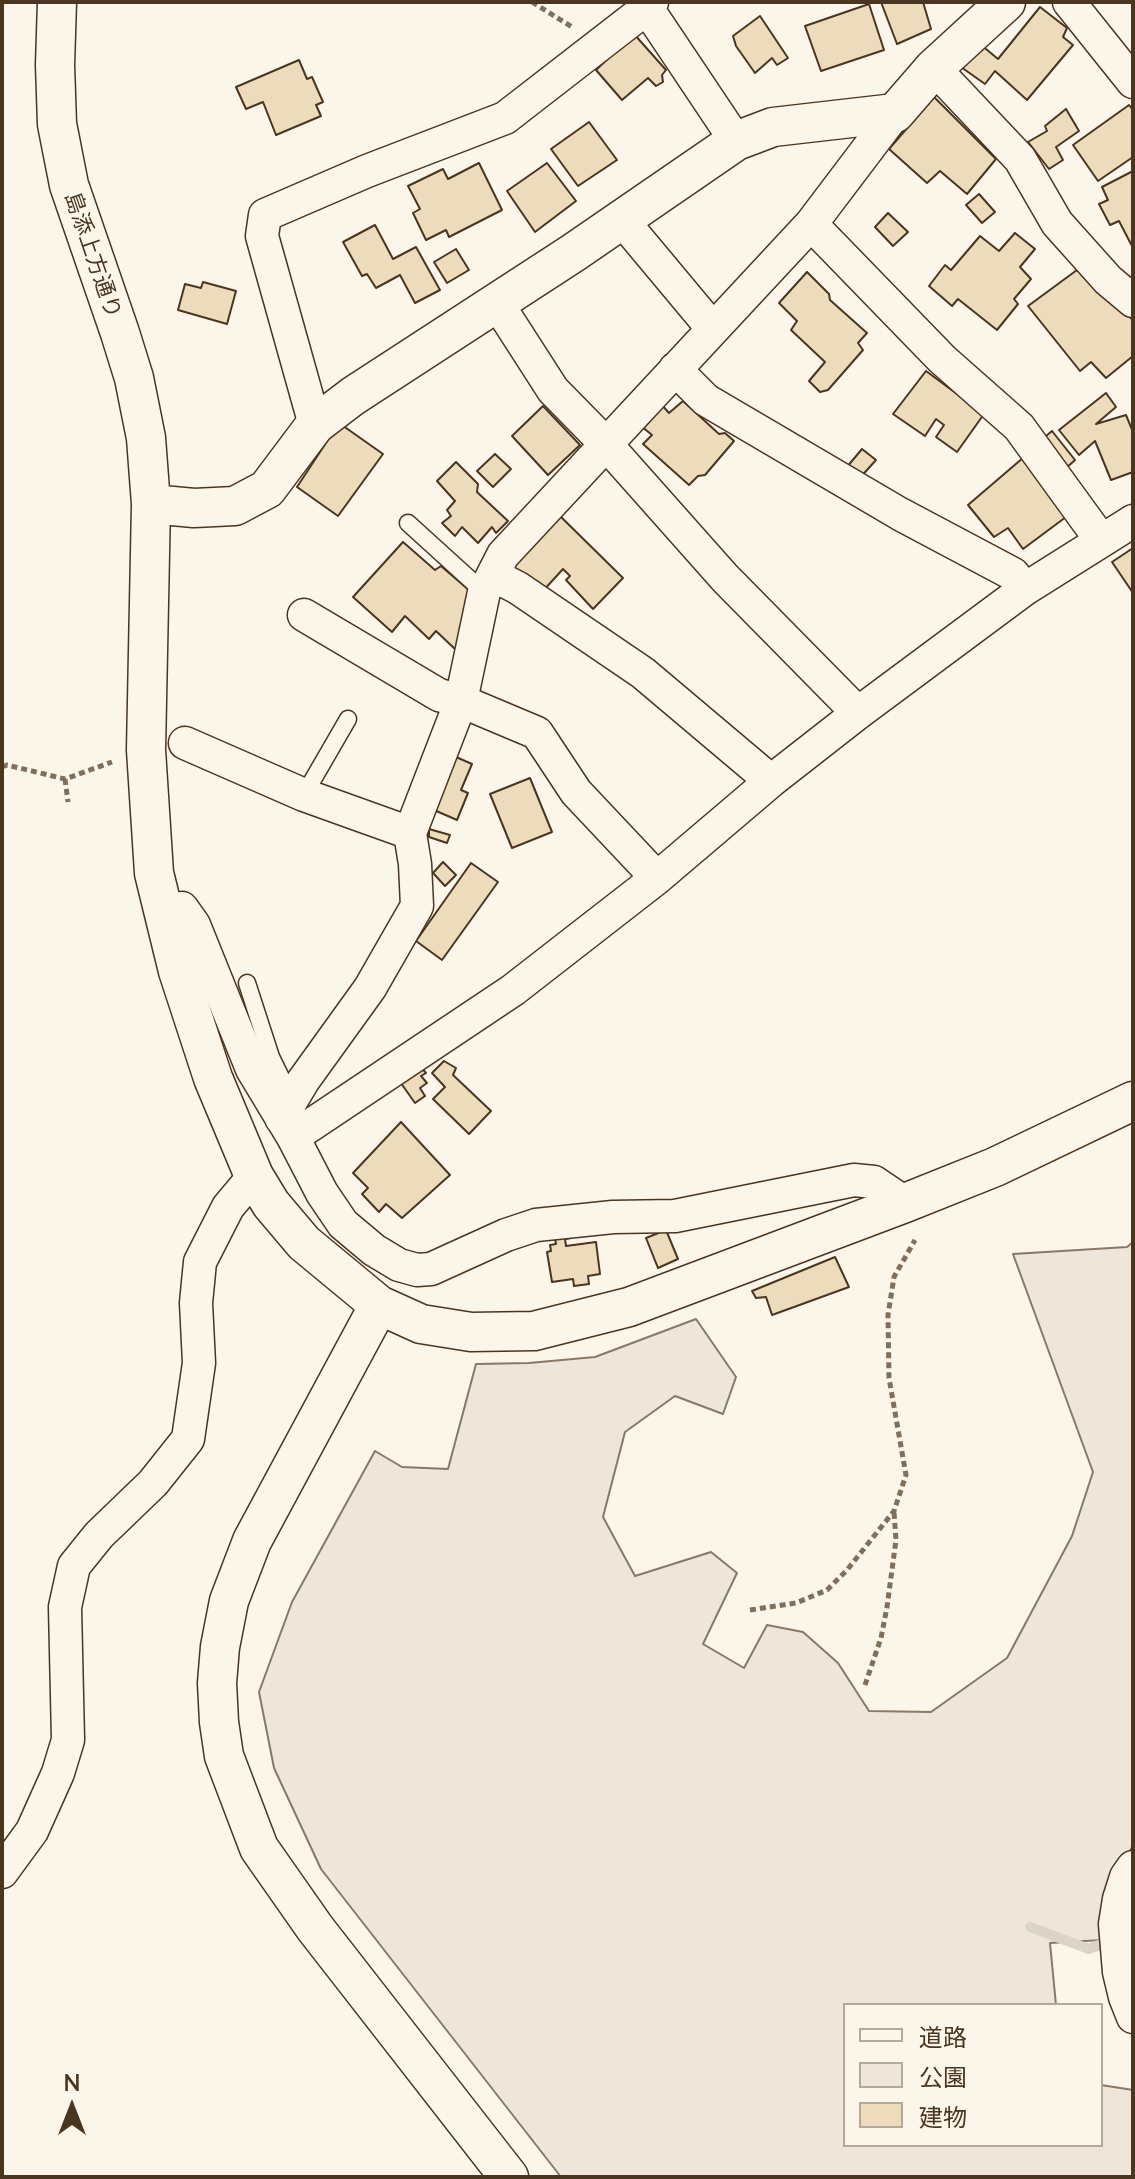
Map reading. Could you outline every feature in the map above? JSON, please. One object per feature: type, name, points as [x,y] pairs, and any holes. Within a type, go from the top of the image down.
[{"type":"street","name":"島添上方通り","points":[[57,2],[57,124],[69,185],[134,378],[146,438],[151,504],[146,750],[154,873],[178,971],[213,1078],[254,1176],[271,1204],[304,1243],[379,1305],[421,1324],[471,1332],[534,1331],[629,1307],[910,1201],[995,1167],[1133,1101]]},
{"type":"street","points":[[1069,2],[1133,82]]},
{"type":"street","points":[[315,425],[262,236],[265,215],[329,186],[505,118],[649,5],[736,141]]},
{"type":"street","points":[[288,1119],[417,906],[410,833],[461,701],[488,584],[503,555],[811,224],[895,113],[996,5]]},
{"type":"street","points":[[934,68],[1020,159],[1057,223],[1108,280],[1133,301]]},
{"type":"street","points":[[151,504],[194,508],[235,506],[267,489],[315,425],[353,396],[622,220],[736,141],[773,127],[895,113]]},
{"type":"street","points":[[622,220],[713,329]]},
{"type":"street","points":[[811,224],[942,359],[1019,427],[1101,540]]},
{"type":"street","points":[[497,303],[553,390],[606,444],[725,578],[858,713]]},
{"type":"street","points":[[675,369],[706,400],[900,514],[1013,574],[1025,589]]},
{"type":"street","points":[[288,1119],[513,990],[657,878],[771,781],[858,713],[1025,589],[1133,521]]},
{"type":"street","points":[[488,584],[518,588],[643,673],[771,781]]},
{"type":"street","points":[[304,615],[439,695],[537,733],[576,792],[657,878]]},
{"type":"street","points":[[185,743],[304,795],[410,833]]},
{"type":"street","points":[[163,912],[182,908],[194,925],[252,1069],[288,1119],[322,1193],[343,1224],[374,1250],[399,1265],[417,1270],[431,1269],[536,1225],[613,1217],[675,1216],[854,1180],[874,1182],[910,1201]]},
{"type":"street","points":[[2,1872],[32,1831],[58,1773],[68,1740],[65,1607],[74,1566],[99,1535],[153,1483],[188,1439],[199,1363],[196,1303],[200,1262],[228,1207],[254,1176]]},
{"type":"street","points":[[379,1305],[252,1541],[229,1601],[217,1683],[224,1756],[259,1848],[315,1928],[509,2177]]},
{"type":"street","points":[[1133,1867],[1126,1877],[1119,1899],[1115,1924],[1119,1972],[1133,2017]]},
{"type":"lane","points":[[408,523],[488,584]]},
{"type":"lane","points":[[304,795],[348,719]]},
{"type":"lane","points":[[247,983],[288,1119]]},
{"type":"path","points":[[532,2],[600,44]]},
{"type":"path","points":[[2,767],[7,765],[65,779],[146,750]]},
{"type":"path","points":[[65,779],[68,802]]},
{"type":"path","points":[[750,1610],[796,1603],[827,1590],[894,1511],[906,1475],[889,1378],[888,1315],[894,1277],[912,1243],[928,1223],[910,1201]]},
{"type":"path","points":[[865,1685],[881,1638],[887,1607],[896,1540],[894,1511]]},
{"type":"green space","points":[[1133,1242],[1133,1845],[1110,1891],[1103,1940],[1050,1943],[1056,2003],[843,2003],[843,2147],[1103,2147],[1103,2085],[1133,2090],[1133,2177],[561,2177],[321,1869],[274,1768],[259,1692],[292,1602],[375,1451],[402,1467],[448,1469],[476,1364],[595,1357],[696,1319],[736,1377],[723,1414],[675,1396],[625,1432],[603,1517],[635,1576],[711,1552],[737,1573],[703,1644],[744,1668],[767,1625],[803,1632],[838,1663],[869,1711],[931,1712],[1007,1658],[1072,1536],[1093,1472],[1013,1254],[1127,1247]]},
{"type":"building","points":[[881,2],[923,2],[931,29],[897,44]]},
{"type":"building","points":[[869,4],[884,50],[821,71],[805,26]]},
{"type":"building","points":[[1040,7],[1067,28],[1063,37],[1073,45],[1027,100],[995,71],[985,84],[961,67],[980,44],[998,59]]},
{"type":"building","points":[[760,16],[788,58],[777,65],[772,58],[755,73],[736,46],[733,36]]},
{"type":"building","points":[[634,34],[666,70],[662,75],[663,82],[656,86],[648,78],[622,100],[596,70]]},
{"type":"building","points":[[299,60],[307,79],[312,77],[323,102],[316,105],[321,116],[276,135],[263,102],[246,109],[236,87]]},
{"type":"building","points":[[934,97],[996,159],[967,194],[940,171],[927,183],[889,149]]},
{"type":"building","points":[[1129,105],[1133,110],[1133,157],[1098,181],[1073,145]]},
{"type":"building","points":[[1066,109],[1079,131],[1056,147],[1063,160],[1049,169],[1028,142],[1047,131],[1045,126]]},
{"type":"building","points":[[589,122],[617,160],[578,186],[551,149]]},
{"type":"building","points":[[479,163],[502,210],[449,237],[446,230],[426,240],[413,213],[420,209],[408,186],[443,169],[448,179]]},
{"type":"building","points":[[547,163],[576,201],[535,232],[507,191]]},
{"type":"building","points":[[1133,171],[1133,248],[1119,221],[1110,225],[1099,204],[1108,200],[1102,187]]},
{"type":"building","points":[[979,194],[995,212],[982,223],[966,205]]},
{"type":"building","points":[[888,213],[908,232],[893,246],[875,227]]},
{"type":"building","points":[[375,225],[393,259],[416,247],[440,290],[415,303],[400,275],[376,288],[367,274],[362,276],[343,242]]},
{"type":"building","points":[[1015,233],[1035,249],[1020,267],[1031,279],[1014,299],[1018,304],[997,330],[958,299],[952,306],[929,286],[945,265],[951,270],[980,236],[999,251]]},
{"type":"building","points":[[456,249],[469,270],[447,283],[434,262]]},
{"type":"building","points":[[1077,270],[1133,320],[1133,356],[1106,378],[1091,362],[1080,371],[1028,306]]},
{"type":"building","points":[[807,272],[829,294],[830,300],[867,333],[858,343],[863,350],[828,390],[820,392],[809,381],[825,362],[791,330],[797,321],[779,303]]},
{"type":"building","points":[[203,282],[236,291],[227,324],[178,310],[185,284],[201,288]]},
{"type":"building","points":[[926,371],[984,414],[957,452],[936,437],[944,425],[936,419],[925,436],[893,414]]},
{"type":"building","points":[[1106,393],[1116,407],[1096,424],[1126,415],[1133,432],[1133,472],[1111,480],[1095,441],[1079,455],[1059,430]]},
{"type":"building","points":[[683,401],[719,434],[725,433],[734,441],[705,475],[698,476],[689,485],[643,444],[652,435],[641,426],[661,404],[669,413]]},
{"type":"building","points":[[543,406],[580,445],[548,475],[512,436]]},
{"type":"building","points":[[339,423],[383,454],[338,516],[297,487]]},
{"type":"building","points":[[1052,431],[1075,460],[1064,470],[1040,441]]},
{"type":"building","points":[[862,449],[876,460],[858,480],[846,468]]},
{"type":"building","points":[[495,454],[511,469],[493,487],[477,471]]},
{"type":"building","points":[[1024,457],[1070,514],[1023,549],[1008,528],[994,537],[968,505]]},
{"type":"building","points":[[456,462],[478,484],[477,492],[508,521],[496,533],[492,527],[478,543],[462,527],[455,536],[442,523],[451,516],[447,510],[455,501],[437,481]]},
{"type":"building","points":[[559,515],[623,578],[593,609],[566,580],[570,576],[563,569],[542,592],[509,565]]},
{"type":"building","points":[[403,542],[435,570],[441,566],[470,591],[457,651],[436,631],[429,639],[405,616],[392,632],[353,597]]},
{"type":"building","points":[[1133,548],[1133,593],[1112,562]]},
{"type":"building","points":[[456,757],[472,764],[461,790],[468,793],[457,820],[434,810]]},
{"type":"building","points":[[530,778],[552,832],[512,848],[490,794]]},
{"type":"building","points":[[429,829],[450,835],[447,843],[429,837]]},
{"type":"building","points":[[443,862],[456,875],[445,886],[433,873]]},
{"type":"building","points":[[471,863],[498,882],[442,960],[416,941]]},
{"type":"building","points":[[444,1061],[456,1068],[453,1075],[491,1111],[469,1134],[433,1099],[445,1087],[432,1073]]},
{"type":"building","points":[[418,1064],[426,1073],[421,1076],[427,1083],[420,1088],[425,1096],[415,1103],[398,1079]]},
{"type":"building","points":[[401,1122],[450,1175],[402,1218],[386,1204],[379,1212],[362,1194],[368,1188],[353,1173]]},
{"type":"building","points":[[666,1230],[678,1259],[658,1268],[646,1238]]},
{"type":"building","points":[[570,1231],[571,1238],[565,1239],[566,1246],[596,1242],[600,1274],[588,1276],[589,1284],[574,1286],[573,1279],[552,1282],[547,1252],[551,1251],[550,1245],[556,1244],[554,1234]]},
{"type":"building","points":[[835,1257],[849,1287],[772,1315],[766,1297],[756,1298],[752,1291]]},
{"type":"waterway","points":[[1030,1927],[1089,1949],[1133,1931]]}]
